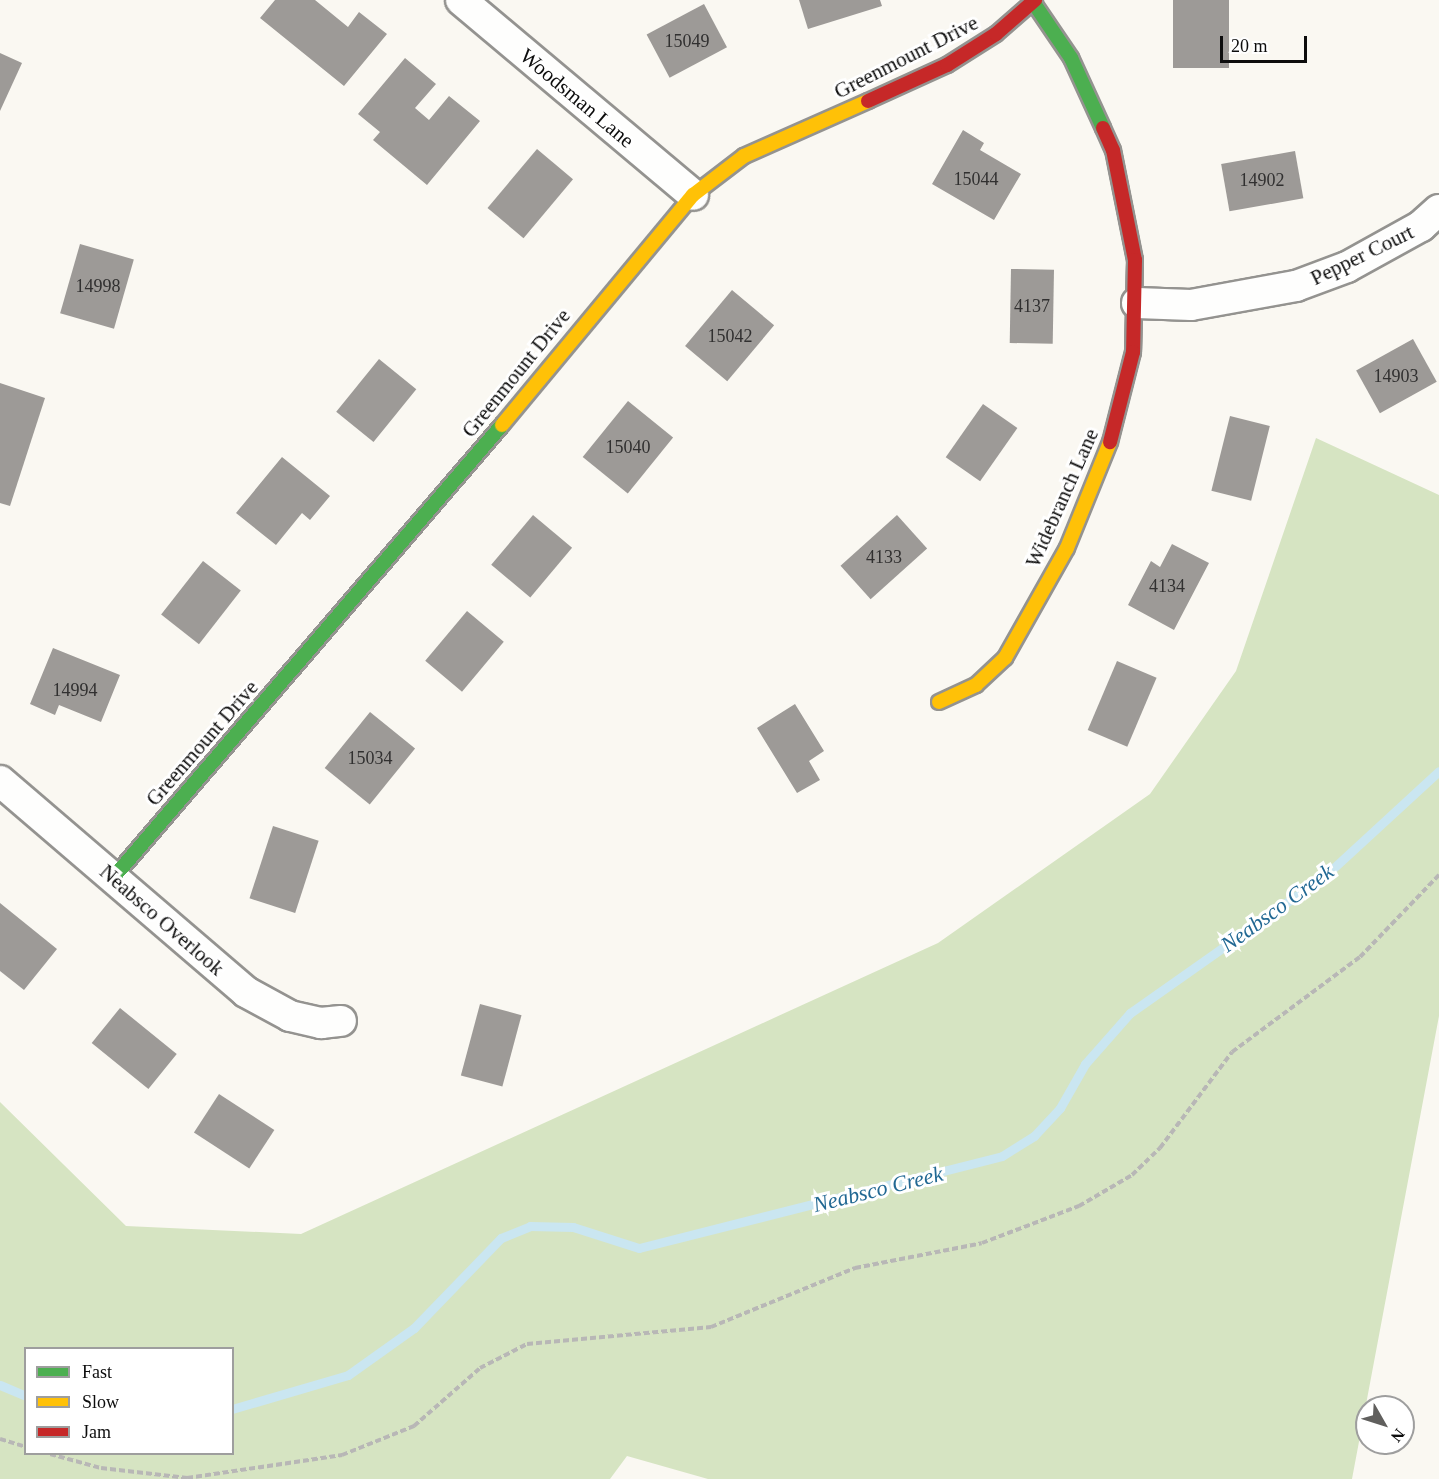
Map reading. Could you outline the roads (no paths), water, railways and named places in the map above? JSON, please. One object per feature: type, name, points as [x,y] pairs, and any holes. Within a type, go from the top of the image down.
[{"type":"street","name":"Woodsman Lane","points":[[461,0],[693,195]]},
{"type":"street","name":"Greenmount Drive","points":[[112,878],[382,568],[693,195],[744,156],[947,65],[996,34],[1034,1]]},
{"type":"street","name":"Widebranch Lane","points":[[939,702],[976,686],[1005,658],[1067,549],[1104,465],[1123,403],[1137,303],[1127,205],[1113,150],[1071,58],[1034,1]]},
{"type":"street","name":"Pepper Court","points":[[1137,303],[1191,305],[1296,286],[1347,267],[1421,226],[1439,210]]},
{"type":"street","name":"Neabsco Overlook","points":[[0,781],[261,1003],[290,1016],[321,1023],[341,1021]]},
{"type":"waterway","name":"Neabsco Creek","points":[[234,1408],[348,1375],[414,1328],[501,1238],[530,1226],[573,1227],[639,1248],[1002,1156],[1034,1136],[1060,1108],[1085,1064],[1130,1013],[1327,874],[1439,771]]},
{"type":"waterway","name":"Neabsco Creek","points":[[0,1385],[24,1395]]}]
